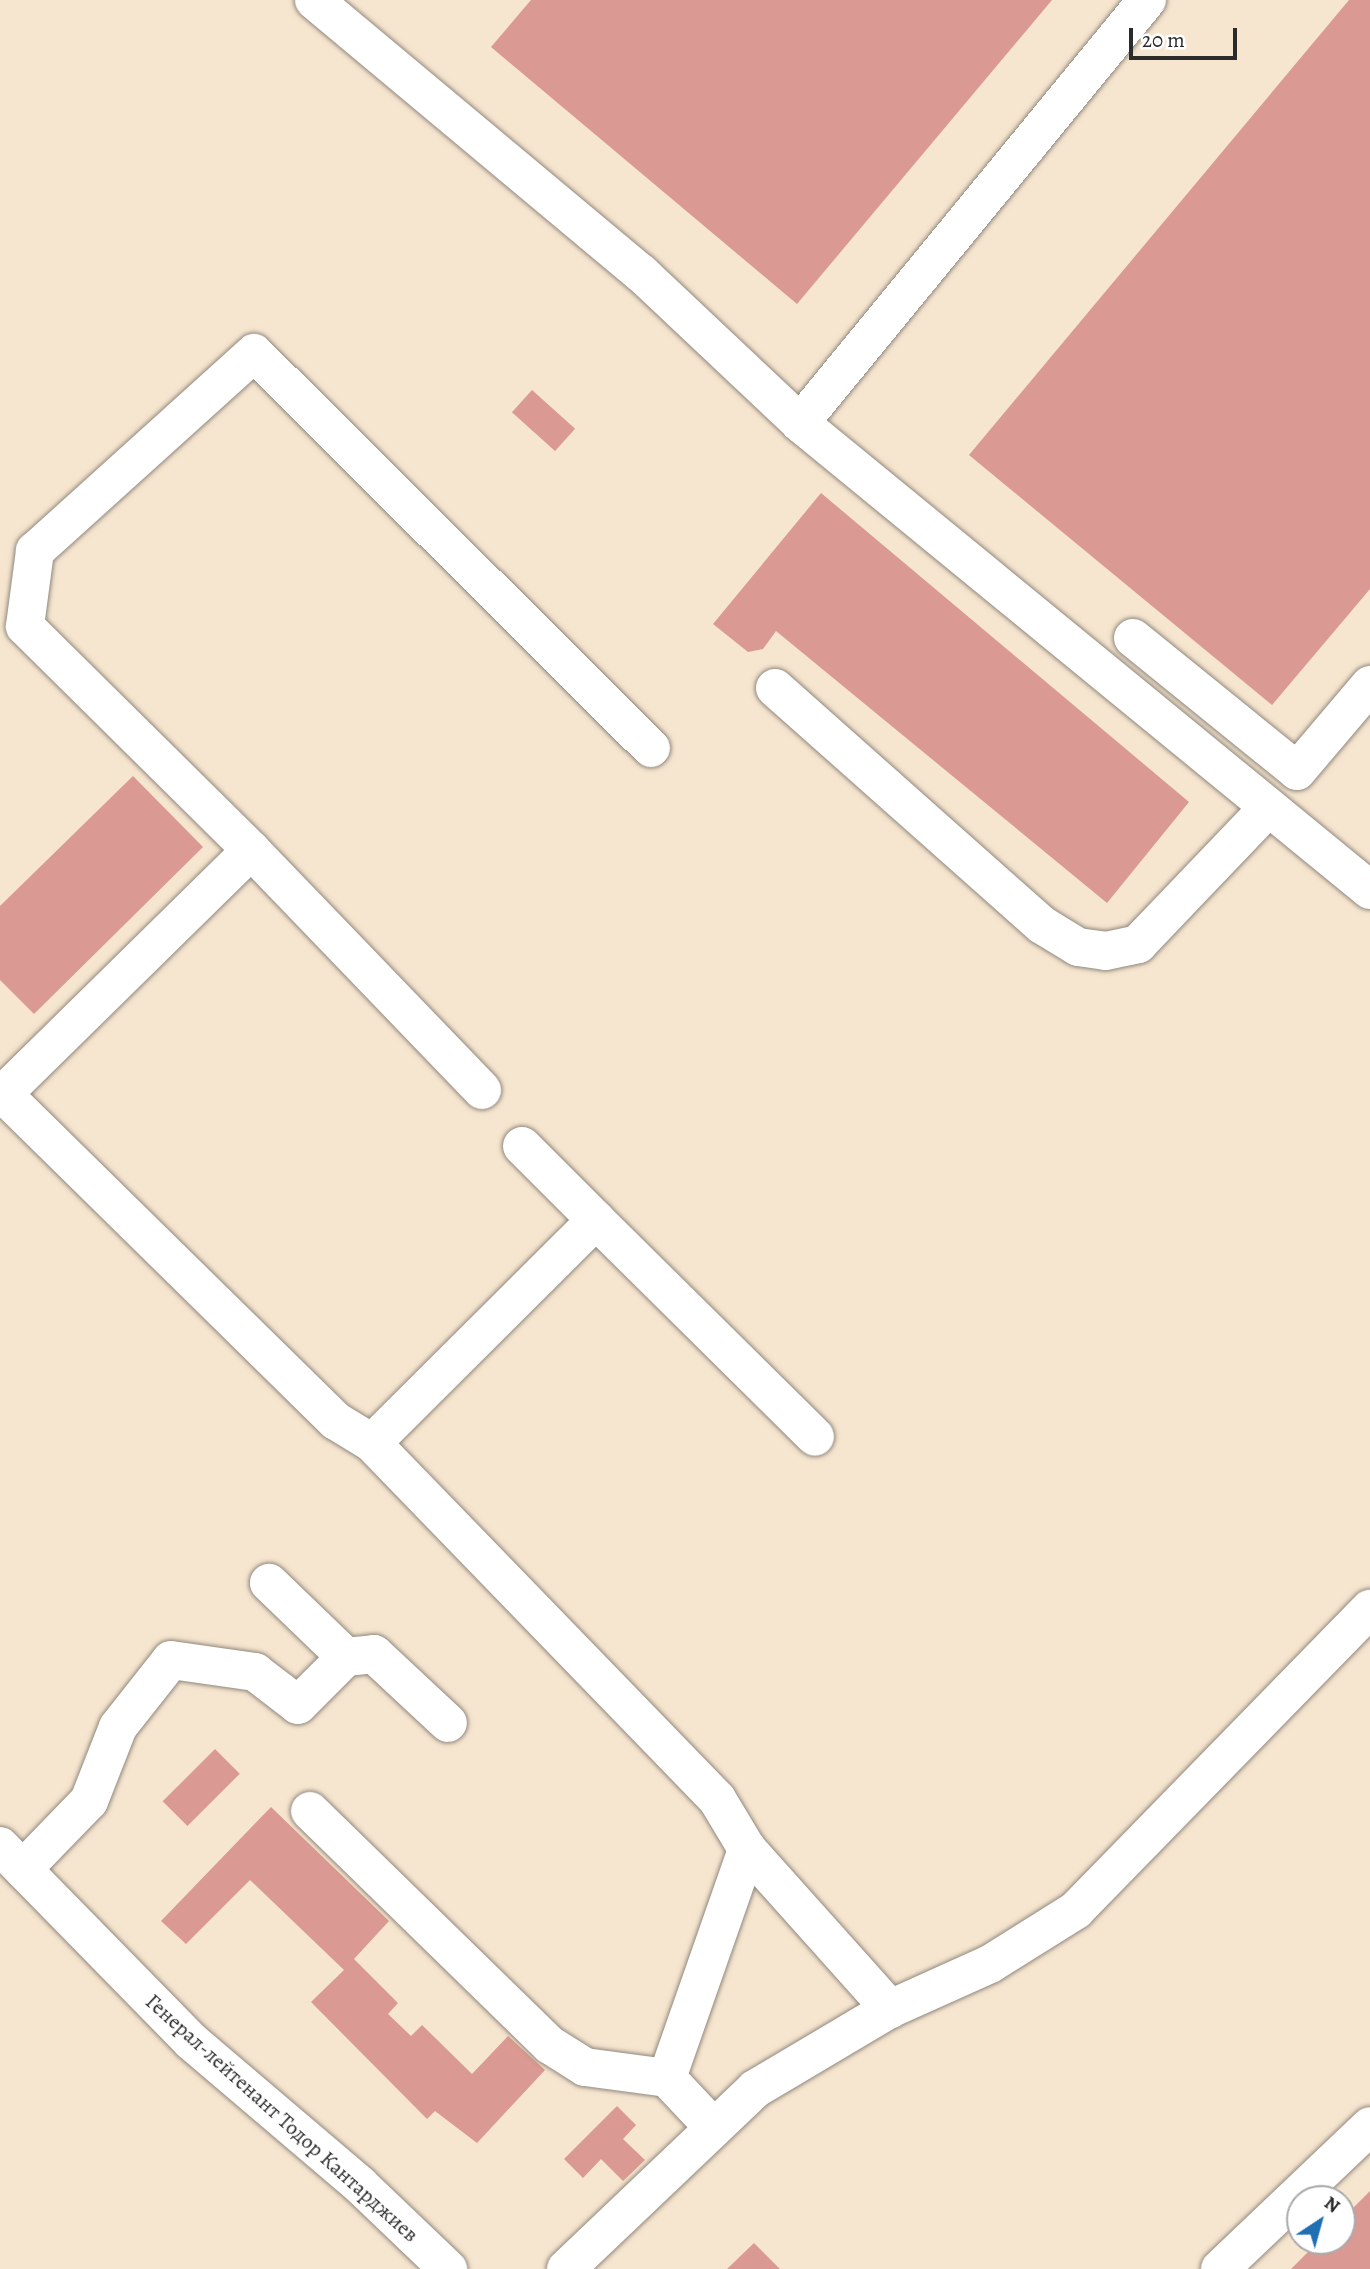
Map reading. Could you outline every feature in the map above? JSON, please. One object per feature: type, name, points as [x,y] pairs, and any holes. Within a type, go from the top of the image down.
[{"type":"street","points":[[314,0],[641,273],[800,423],[1370,890]]},
{"type":"street","points":[[800,423],[1147,0]]},
{"type":"street","points":[[482,1090],[251,849],[25,626],[35,551],[254,352],[651,748]]},
{"type":"street","points":[[1133,638],[1297,771],[1370,685]]},
{"type":"street","points":[[775,688],[1042,925],[1078,947],[1106,951],[1138,944],[1268,808]]},
{"type":"street","points":[[251,849],[1,1092],[336,1421],[372,1443],[717,1799],[747,1849],[890,2010]]},
{"type":"street","points":[[522,1146],[815,1437]]},
{"type":"street","points":[[372,1443],[596,1220]]},
{"type":"street","points":[[269,1583],[346,1657]]},
{"type":"street","points":[[566,2269],[755,2089],[890,2010],[989,1964],[1076,1910],[1370,1609]]},
{"type":"street","points":[[11,1857],[89,1801],[118,1727],[171,1660],[255,1672],[298,1705],[346,1657],[373,1654],[448,1723]]},
{"type":"street","points":[[310,1811],[550,2045],[584,2067],[667,2078],[713,2127]]},
{"type":"street","points":[[667,2078],[747,1849]]},
{"type":"street","name":"Генерал-лейтенант Тодор Кантарджиев","points":[[11,1857],[191,2041],[360,2185],[448,2269]]},
{"type":"street","points":[[1220,2269],[1370,2126]]},
{"type":"building","points":[[531,0],[1052,0],[797,304],[491,47]]},
{"type":"building","points":[[1349,0],[1370,0],[1370,589],[1272,705],[969,455]]},
{"type":"building","points":[[532,390],[575,429],[555,451],[512,412]]},
{"type":"building","points":[[821,493],[1189,802],[1107,903],[776,631],[763,649],[748,652],[713,624]]},
{"type":"building","points":[[133,776],[203,847],[34,1014],[0,980],[0,906]]},
{"type":"building","points":[[215,1749],[240,1774],[187,1826],[163,1801]]},
{"type":"building","points":[[271,1807],[389,1921],[354,1959],[398,2003],[388,2014],[411,2036],[422,2025],[472,2074],[508,2036],[545,2070],[477,2143],[435,2111],[427,2119],[311,2002],[344,1970],[250,1880],[186,1944],[161,1921]]},
{"type":"building","points":[[617,2106],[636,2125],[623,2139],[645,2160],[623,2181],[601,2159],[583,2178],[564,2159]]},
{"type":"building","points":[[1370,2191],[1370,2269],[1291,2269],[1305,2255],[1356,2255],[1356,2205]]},
{"type":"building","points":[[754,2243],[780,2269],[727,2269]]}]
